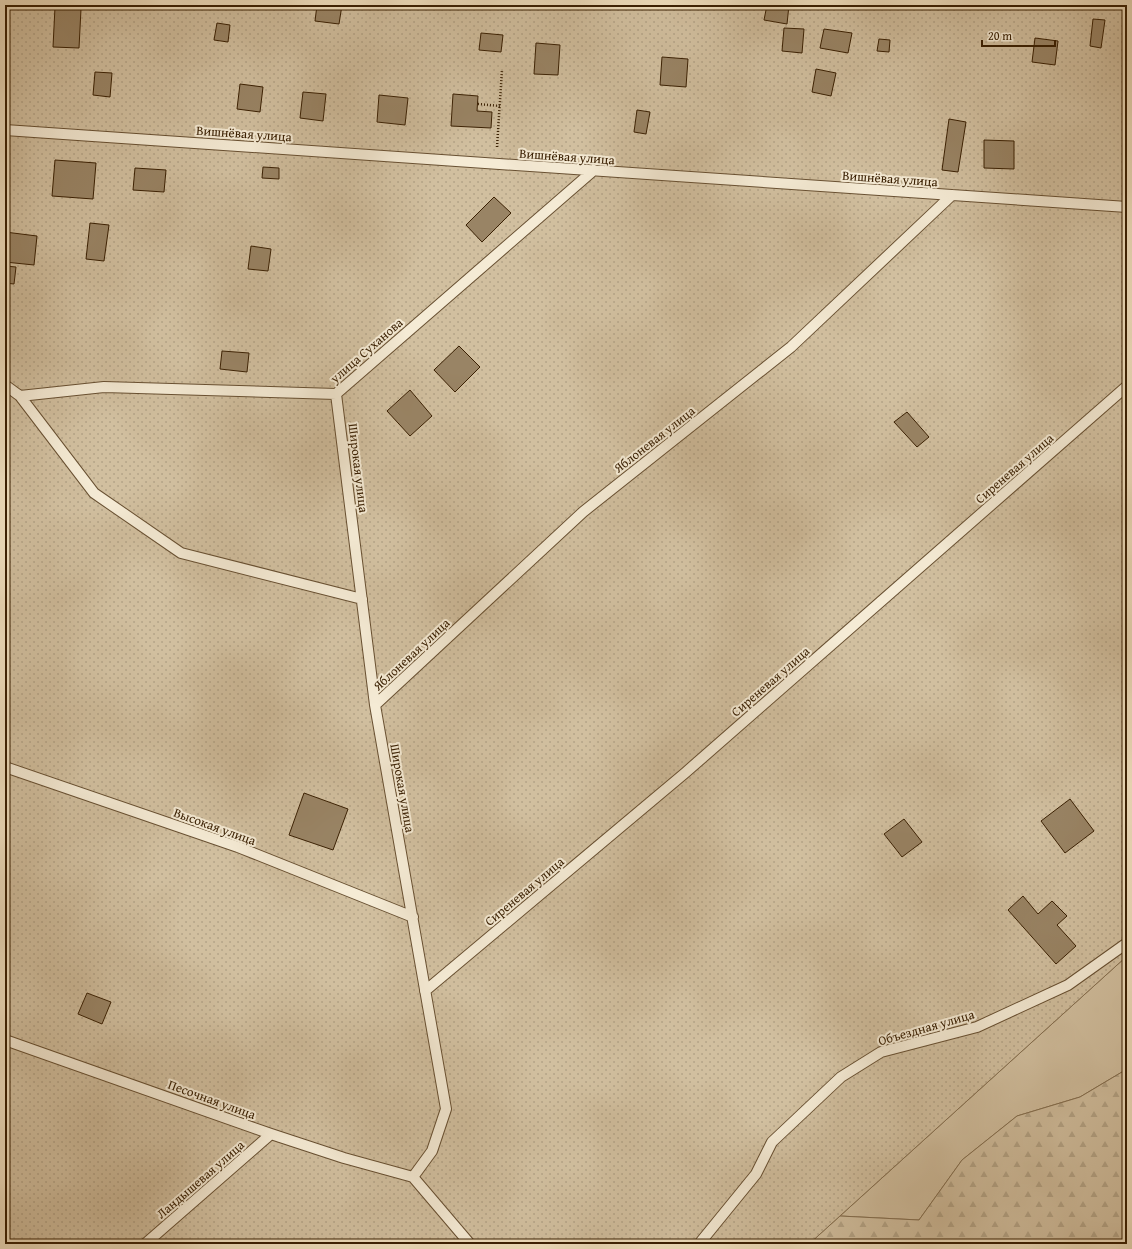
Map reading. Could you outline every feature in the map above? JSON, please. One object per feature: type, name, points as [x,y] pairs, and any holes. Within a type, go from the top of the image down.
[{"type":"lane","name":"Вишнёвая улица","points":[[5,130],[1127,207]]},
{"type":"lane","name":"улица Суханова","points":[[20,396],[104,387],[336,394],[594,170]]},
{"type":"lane","name":"Яблоневая улица","points":[[375,705],[583,512],[791,347],[952,195]]},
{"type":"lane","points":[[5,385],[20,396],[94,493],[181,553],[362,599]]},
{"type":"lane","name":"Сиреневая улица","points":[[425,991],[685,773],[1127,386]]},
{"type":"lane","name":"Широкая улица","points":[[336,394],[375,705],[446,1109],[432,1151],[413,1177]]},
{"type":"lane","name":"Высокая улица","points":[[5,767],[238,847],[413,917]]},
{"type":"lane","name":"Объездная улица","points":[[699,1244],[756,1174],[772,1142],[841,1077],[881,1052],[977,1027],[1068,985],[1127,943]]},
{"type":"lane","name":"Песочная улица","points":[[5,1040],[271,1134],[344,1158],[413,1177]]},
{"type":"lane","name":"Ландышевая улица","points":[[145,1244],[271,1134]]},
{"type":"lane","points":[[413,1177],[470,1244]]},
{"type":"path","points":[[496,154],[502,70]]},
{"type":"path","points":[[478,104],[500,106]]},
{"type":"green space","points":[[5,5],[1127,5],[1127,956],[809,1244],[5,1244]]},
{"type":"green space","points":[[1127,956],[1127,1069],[1080,1097],[1017,1116],[962,1160],[919,1220],[840,1216]]},
{"type":"green space","points":[[1127,1069],[1127,1244],[809,1244],[840,1216],[919,1220],[962,1160],[1017,1116],[1080,1097]]},
{"type":"building","points":[[317,5],[342,5],[339,24],[315,21]]},
{"type":"building","points":[[767,5],[789,5],[787,24],[764,20]]},
{"type":"building","points":[[55,7],[81,9],[79,48],[53,47]]},
{"type":"building","points":[[1093,19],[1105,20],[1101,48],[1090,46]]},
{"type":"building","points":[[217,23],[230,25],[228,42],[214,40]]},
{"type":"building","points":[[784,28],[804,29],[802,53],[782,51]]},
{"type":"building","points":[[824,29],[852,33],[848,53],[820,48]]},
{"type":"building","points":[[481,33],[503,35],[501,52],[479,50]]},
{"type":"building","points":[[1035,38],[1058,41],[1055,65],[1032,62]]},
{"type":"building","points":[[879,39],[890,40],[889,52],[877,51]]},
{"type":"building","points":[[536,43],[560,45],[558,75],[534,74]]},
{"type":"building","points":[[662,57],[688,59],[686,87],[660,85]]},
{"type":"building","points":[[816,69],[836,73],[831,96],[812,92]]},
{"type":"building","points":[[95,72],[112,73],[110,97],[93,95]]},
{"type":"building","points":[[240,84],[263,87],[260,112],[237,109]]},
{"type":"building","points":[[303,92],[326,94],[323,121],[300,118]]},
{"type":"building","points":[[453,94],[478,96],[477,111],[492,112],[491,128],[451,126]]},
{"type":"building","points":[[379,95],[408,98],[405,125],[377,122]]},
{"type":"building","points":[[637,110],[650,112],[646,134],[634,132]]},
{"type":"building","points":[[949,119],[966,122],[958,172],[942,170]]},
{"type":"building","points":[[984,140],[1014,141],[1014,169],[984,168]]},
{"type":"building","points":[[55,160],[96,163],[93,199],[52,196]]},
{"type":"building","points":[[263,167],[279,168],[279,179],[262,178]]},
{"type":"building","points":[[135,168],[166,170],[164,192],[133,190]]},
{"type":"building","points":[[494,197],[511,213],[482,242],[466,225]]},
{"type":"building","points":[[90,223],[109,225],[104,261],[86,259]]},
{"type":"building","points":[[5,232],[37,236],[34,265],[5,262]]},
{"type":"building","points":[[251,246],[271,249],[268,271],[248,269]]},
{"type":"building","points":[[5,266],[16,267],[14,284],[5,283]]},
{"type":"building","points":[[459,346],[480,367],[455,392],[434,370]]},
{"type":"building","points":[[222,351],[249,353],[247,372],[220,369]]},
{"type":"building","points":[[410,390],[432,416],[410,436],[387,411]]},
{"type":"building","points":[[907,412],[929,437],[917,447],[894,422]]},
{"type":"building","points":[[304,793],[348,809],[333,850],[289,835]]},
{"type":"building","points":[[1070,799],[1094,831],[1065,853],[1041,821]]},
{"type":"building","points":[[904,819],[922,842],[902,857],[884,834]]},
{"type":"building","points":[[1023,896],[1038,914],[1052,901],[1067,916],[1057,925],[1076,946],[1056,964],[1008,910]]},
{"type":"building","points":[[87,993],[111,1002],[102,1024],[78,1014]]}]
